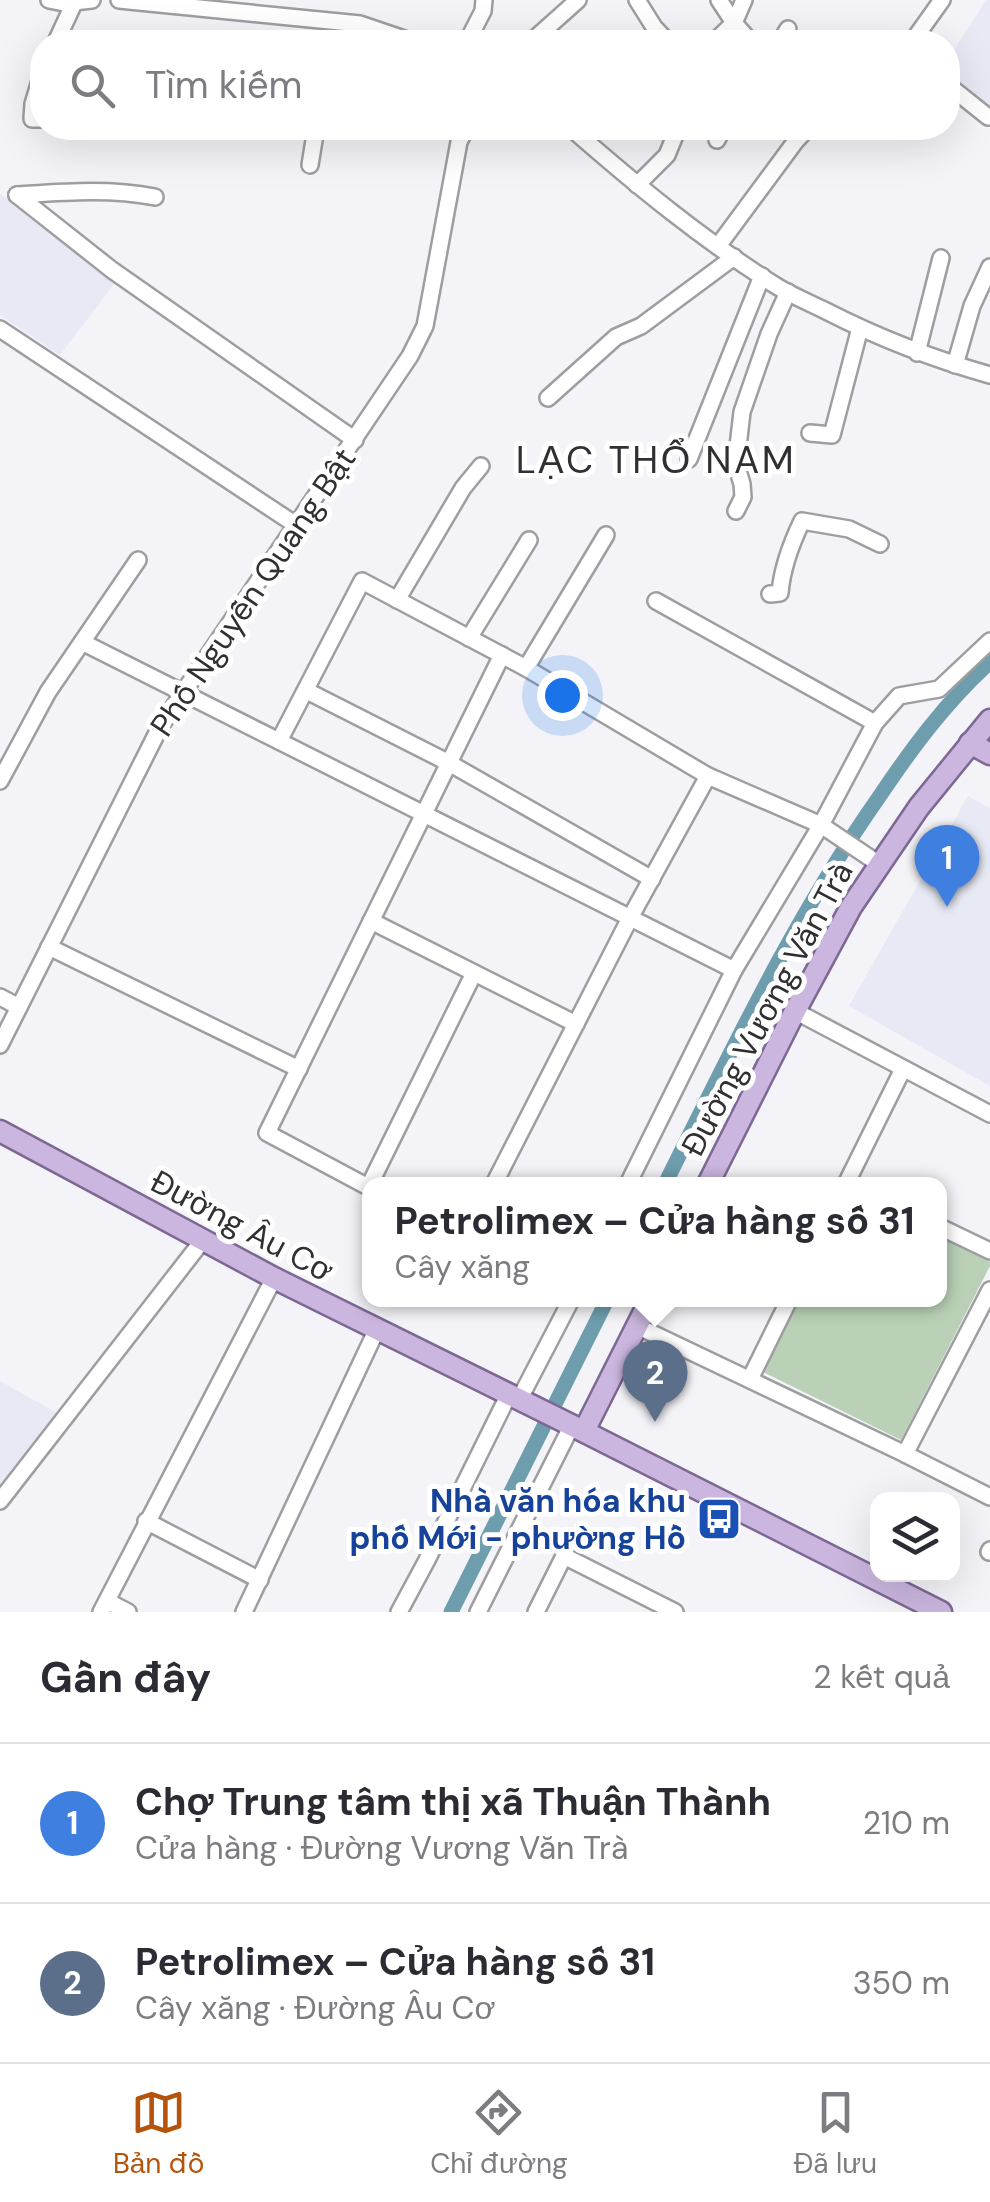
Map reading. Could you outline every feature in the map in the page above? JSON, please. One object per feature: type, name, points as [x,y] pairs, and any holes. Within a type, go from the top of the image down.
[{"type":"main road","name":"Đường Vương Văn Trà","points":[[712,1177],[871,859],[920,807],[990,720]]},
{"type":"main road","points":[[970,742],[990,754]]},
{"type":"main road","name":"Đường Âu Cơ","points":[[0,1132],[274,1278],[941,1612]]},
{"type":"main road","points":[[578,1429],[646,1307]]},
{"type":"street","points":[[49,0],[92,0]]},
{"type":"street","points":[[120,0],[273,7],[378,30]]},
{"type":"street","points":[[473,30],[483,12],[484,0]]},
{"type":"street","points":[[545,30],[578,0]]},
{"type":"street","points":[[637,0],[657,30]]},
{"type":"street","points":[[719,0],[740,30]]},
{"type":"street","points":[[727,30],[744,0]]},
{"type":"street","points":[[920,30],[939,1]]},
{"type":"street","points":[[62,30],[74,3]]},
{"type":"street","points":[[358,30],[360,24]]},
{"type":"street","points":[[960,95],[988,117]]},
{"type":"street","points":[[310,165],[314,140]]},
{"type":"street","name":"Phố Nguyễn Quang Bật","points":[[0,1046],[160,728],[410,356],[425,326],[460,140]]},
{"type":"street","points":[[585,140],[718,246],[788,292],[917,352],[990,375]]},
{"type":"street","points":[[637,185],[666,154],[672,140]]},
{"type":"street","points":[[718,246],[797,140]]},
{"type":"street","points":[[155,196],[86,190],[17,196],[112,270],[355,440]]},
{"type":"street","points":[[548,398],[616,337],[641,326],[734,257]]},
{"type":"street","points":[[917,352],[941,258]]},
{"type":"street","points":[[955,365],[972,306],[990,268]]},
{"type":"street","points":[[689,460],[762,276]]},
{"type":"street","points":[[736,511],[742,497],[736,464],[742,412],[788,292]]},
{"type":"street","points":[[810,433],[832,436],[860,328]]},
{"type":"street","points":[[0,329],[296,525]]},
{"type":"street","points":[[397,600],[480,466]]},
{"type":"street","points":[[770,594],[780,593],[802,522],[849,529],[880,544]]},
{"type":"street","points":[[526,668],[606,535]]},
{"type":"street","points":[[468,638],[529,540]]},
{"type":"street","points":[[0,782],[5,762],[48,692],[138,560]]},
{"type":"street","points":[[280,741],[362,581],[526,668],[708,776],[821,826],[871,859]]},
{"type":"street","points":[[656,601],[876,722]]},
{"type":"street","points":[[631,1177],[734,970],[821,826],[876,722],[898,696],[939,690],[990,641]]},
{"type":"street","points":[[82,642],[734,970]]},
{"type":"street","points":[[362,1182],[267,1133],[502,656]]},
{"type":"street","points":[[307,690],[449,763],[652,878]]},
{"type":"street","points":[[498,1177],[630,918],[708,776]]},
{"type":"street","points":[[371,921],[576,1024]]},
{"type":"street","points":[[49,948],[299,1070]]},
{"type":"street","points":[[374,1177],[474,973]]},
{"type":"street","points":[[0,997],[19,1007]]},
{"type":"street","points":[[795,1011],[990,1114]]},
{"type":"street","points":[[852,1177],[904,1069]]},
{"type":"street","points":[[947,1230],[990,1252]]},
{"type":"street","points":[[0,1501],[203,1240]]},
{"type":"street","points":[[128,1612],[104,1607],[274,1278]]},
{"type":"street","points":[[905,1454],[990,1290]]},
{"type":"street","points":[[399,1612],[567,1307]]},
{"type":"street","points":[[750,1379],[786,1307]]},
{"type":"street","points":[[637,1326],[990,1497]]},
{"type":"street","points":[[244,1612],[377,1329]]},
{"type":"street","points":[[478,1612],[578,1429]]},
{"type":"street","points":[[146,1522],[260,1580]]},
{"type":"street","points":[[536,1612],[564,1556],[669,1611]]},
{"type":"shaded area","points":[[986,0],[990,0],[990,108],[960,87],[960,41]]},
{"type":"shaded area","points":[[0,194],[117,280],[60,355],[0,315]]},
{"type":"shaded area","points":[[968,796],[990,808],[990,1086],[849,1006]]},
{"type":"shaded area","points":[[0,1381],[57,1413],[0,1487]]},
{"type":"green space","points":[[947,1240],[990,1262],[901,1440],[763,1372],[795,1307],[947,1307]]},
{"type":"waterway","points":[[669,1177],[765,986],[848,843],[930,726],[990,662]]},
{"type":"waterway","points":[[451,1612],[604,1307]]},
{"type":"place","name":"Chợ Trung tâm thị xã Thuận Thành","points":[[947,907]]},
{"type":"place","name":"Petrolimex – Cửa hàng số 31","points":[[655,1422]]},
{"type":"place","name":"Nhà văn hóa khu phố Mới - phường Hồ","points":[[719,1519]]},
{"type":"district","name":"LẠC THỔ NAM","points":[[656,460]]}]
